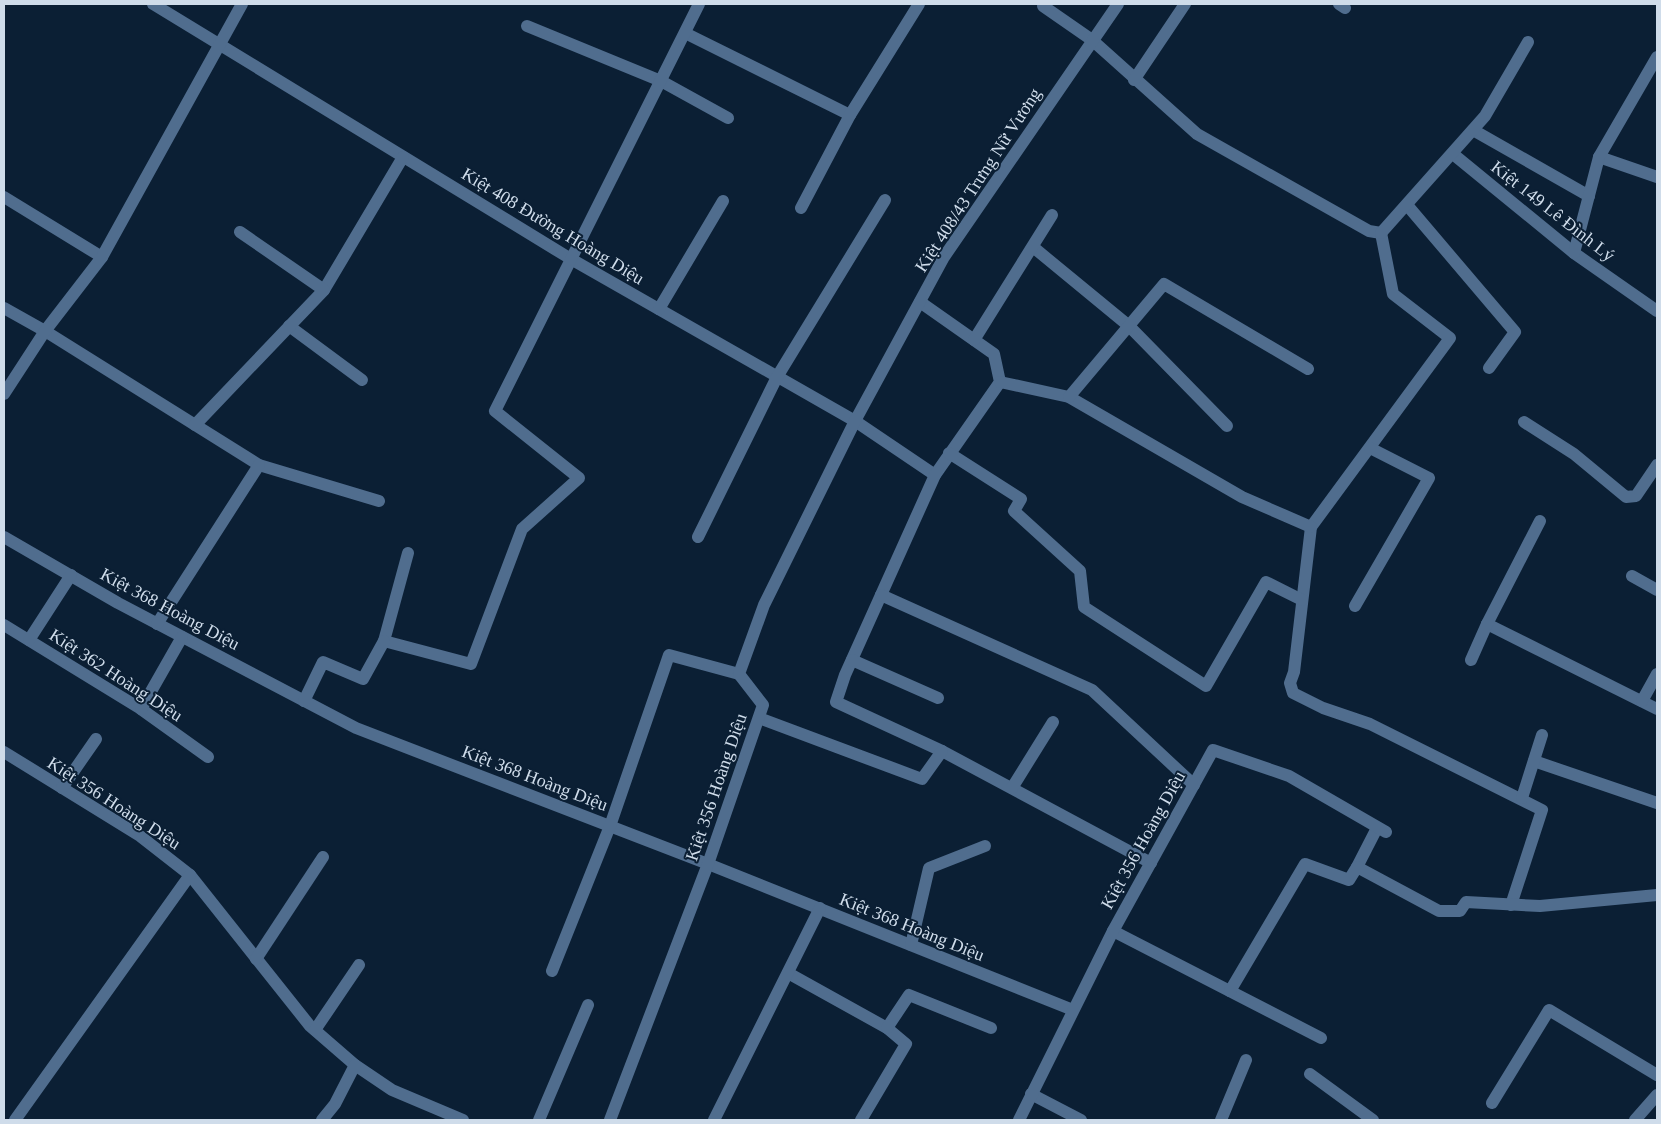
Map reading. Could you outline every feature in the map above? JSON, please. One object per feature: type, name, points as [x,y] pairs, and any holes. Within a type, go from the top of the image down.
[{"type":"street","name":"Kiệt 408 Đường Hoàng Diệu","points":[[153,4],[571,259],[855,421],[935,475]]},
{"type":"street","points":[[4,394],[45,331],[102,256],[242,4]]},
{"type":"street","points":[[384,641],[471,664],[522,529],[579,478],[495,411],[700,4]]},
{"type":"street","points":[[801,208],[850,115],[919,4]]},
{"type":"street","name":"Kiệt 408/43 Trưng Nữ Vương","points":[[855,421],[944,257],[1118,4]]},
{"type":"street","points":[[1134,80],[1185,4]]},
{"type":"street","points":[[1044,5],[1092,40],[1134,80],[1197,134],[1369,231],[1381,232]]},
{"type":"street","points":[[527,26],[661,81],[728,118]]},
{"type":"street","points":[[685,33],[850,115]]},
{"type":"street","points":[[1381,232],[1453,154],[1485,116],[1528,42]]},
{"type":"street","points":[[1574,254],[1599,157],[1657,58]]},
{"type":"street","name":"Kiệt 149 Lê Đình Lý","points":[[1473,130],[1589,196]]},
{"type":"street","name":"Kiệt 149 Lê Đình Lý","points":[[1453,154],[1574,254],[1657,311]]},
{"type":"street","points":[[195,425],[324,290],[403,157]]},
{"type":"street","points":[[1599,157],[1657,177]]},
{"type":"street","points":[[4,197],[102,256]]},
{"type":"street","points":[[698,537],[777,377],[885,200]]},
{"type":"street","points":[[659,309],[723,201]]},
{"type":"street","points":[[1407,205],[1515,332],[1489,368]]},
{"type":"street","points":[[974,340],[1052,215]]},
{"type":"street","points":[[240,232],[324,290]]},
{"type":"street","points":[[1381,232],[1393,294],[1450,338],[1311,527],[1294,672],[1290,683],[1293,693],[1323,708],[1370,724],[1522,798],[1542,810],[1511,905]]},
{"type":"street","points":[[1033,246],[1128,326],[1227,426]]},
{"type":"street","points":[[1069,397],[1164,284],[1308,369]]},
{"type":"street","points":[[920,302],[994,354],[1000,382],[935,475],[852,660],[836,702],[942,751],[1150,864]]},
{"type":"street","points":[[4,308],[45,331],[259,465],[379,501]]},
{"type":"street","points":[[289,326],[362,380]]},
{"type":"street","points":[[1000,382],[1069,397],[1242,497],[1311,527]]},
{"type":"street","points":[[552,971],[610,826],[669,655],[739,674],[764,605],[855,421]]},
{"type":"street","points":[[1524,422],[1574,454],[1626,497],[1636,496],[1657,467]]},
{"type":"street","points":[[1355,606],[1430,478],[1370,448]]},
{"type":"street","points":[[949,453],[1021,499],[1014,511],[1080,571],[1084,607],[1206,686],[1266,582],[1302,600]]},
{"type":"street","points":[[157,624],[259,465]]},
{"type":"street","points":[[1471,660],[1487,624],[1540,521]]},
{"type":"street","name":"Kiệt 368 Hoàng Diệu","points":[[4,537],[157,624],[356,728],[820,908],[1073,1010]]},
{"type":"street","points":[[304,700],[323,662],[363,679],[384,641],[408,553]]},
{"type":"street","points":[[29,640],[70,575]]},
{"type":"street","points":[[1632,576],[1657,590]]},
{"type":"street","points":[[881,595],[1092,690],[1194,785]]},
{"type":"street","points":[[1487,624],[1657,709]]},
{"type":"street","name":"Kiệt 362 Hoàng Diệu","points":[[4,625],[141,709],[208,757]]},
{"type":"street","points":[[141,709],[182,637]]},
{"type":"street","points":[[852,660],[938,698]]},
{"type":"street","name":"Kiệt 356 Hoàng Diệu","points":[[610,1120],[708,864],[763,705],[739,674]]},
{"type":"street","points":[[1642,701],[1657,674]]},
{"type":"street","points":[[759,718],[922,780],[942,751]]},
{"type":"street","points":[[1012,788],[1053,722]]},
{"type":"street","points":[[1522,798],[1542,735]]},
{"type":"street","points":[[62,788],[96,739]]},
{"type":"street","name":"Kiệt 356 Hoàng Diệu","points":[[1019,1120],[1113,931],[1213,750],[1289,776],[1382,830],[1357,867]]},
{"type":"street","name":"Kiệt 356 Hoàng Diệu","points":[[4,752],[140,836],[190,875],[315,1030],[355,1065],[392,1090],[463,1120]]},
{"type":"street","points":[[1534,761],[1657,802]]},
{"type":"street","points":[[911,945],[929,868],[985,846]]},
{"type":"street","points":[[256,958],[324,856]]},
{"type":"street","points":[[1230,992],[1305,864],[1349,880],[1357,867],[1439,911],[1460,911],[1466,902],[1540,906],[1657,896]]},
{"type":"street","points":[[16,1120],[190,875]]},
{"type":"street","points":[[714,1120],[820,908]]},
{"type":"street","points":[[1113,931],[1321,1038]]},
{"type":"street","points":[[315,1030],[359,965]]},
{"type":"street","points":[[788,973],[887,1028],[906,1044],[861,1120]]},
{"type":"street","points":[[887,1028],[909,995],[991,1028]]},
{"type":"street","points":[[539,1120],[588,1005]]},
{"type":"street","points":[[1492,1103],[1549,1010],[1657,1075]]},
{"type":"street","points":[[1221,1120],[1246,1060]]},
{"type":"street","points":[[322,1120],[335,1104],[355,1065]]},
{"type":"street","points":[[1310,1074],[1373,1120]]},
{"type":"street","points":[[1031,1094],[1081,1120]]},
{"type":"street","points":[[1635,1120],[1657,1095]]}]
